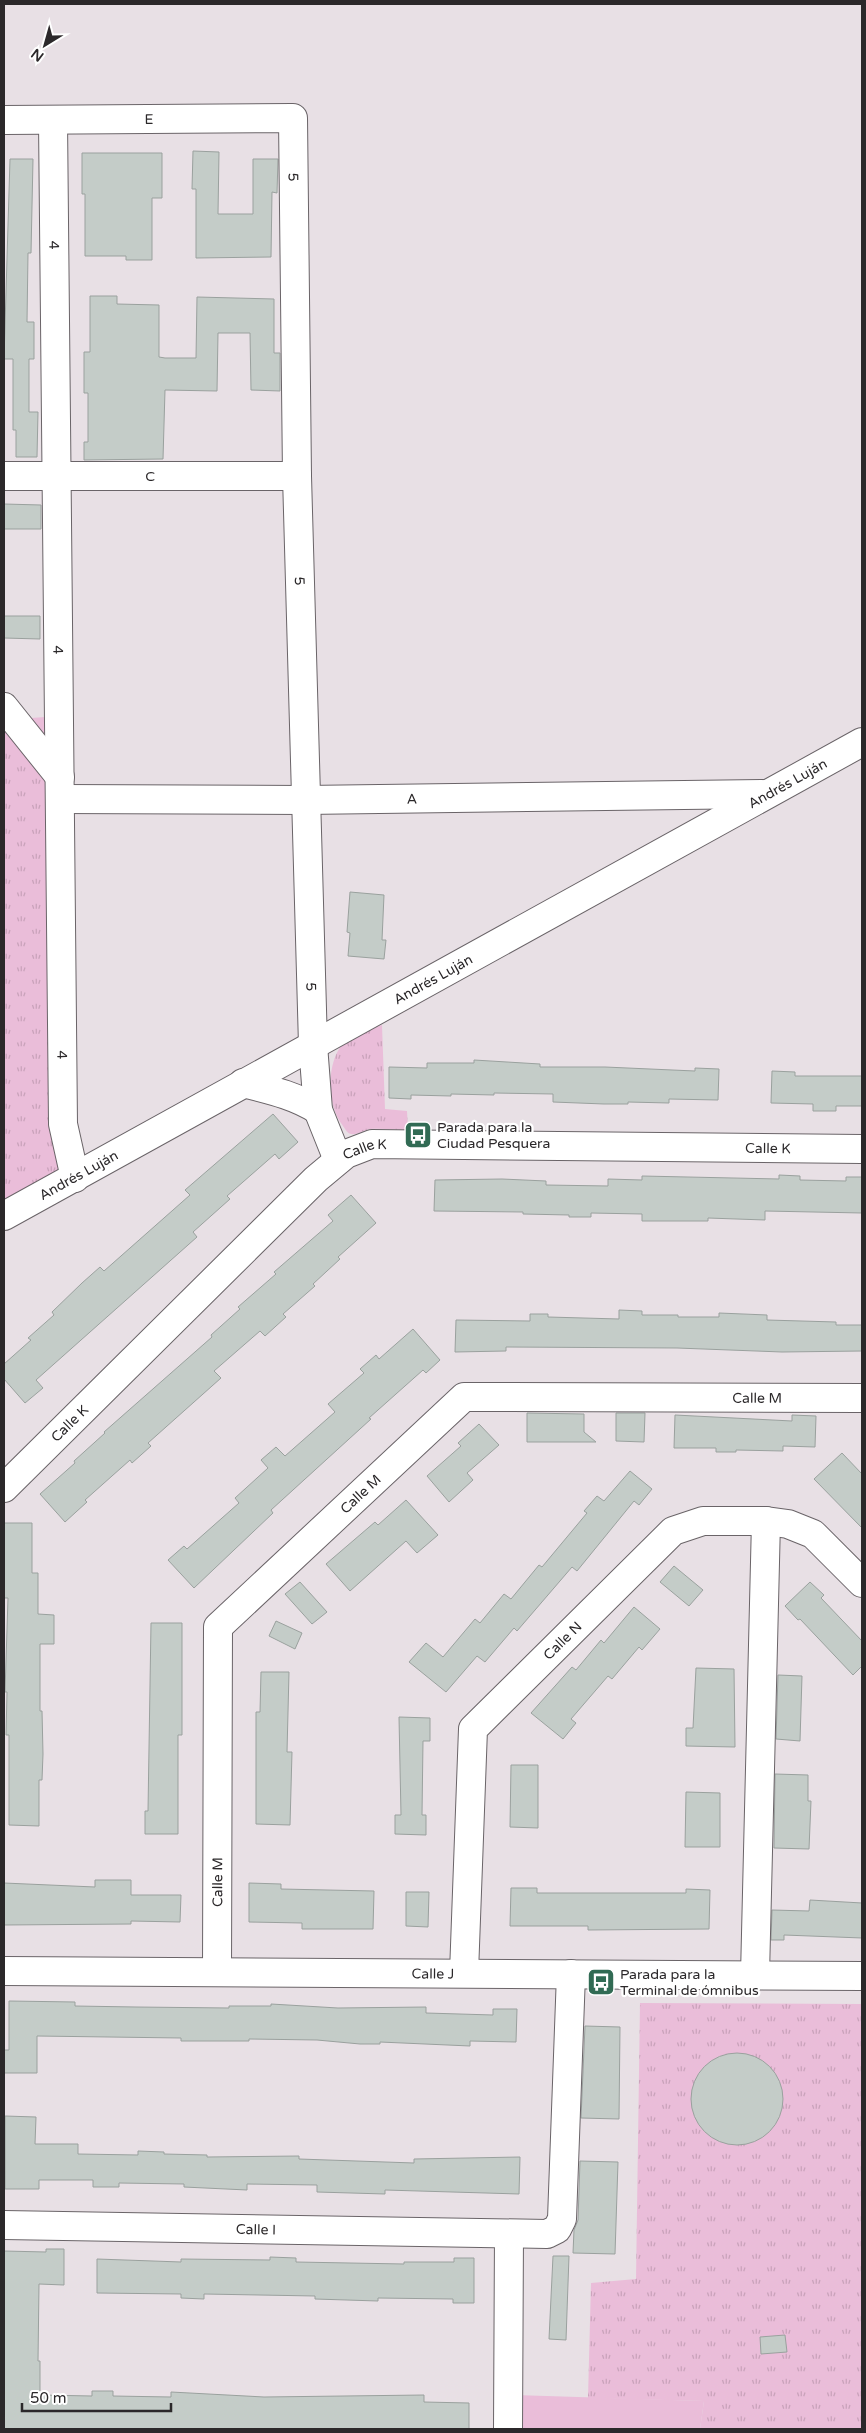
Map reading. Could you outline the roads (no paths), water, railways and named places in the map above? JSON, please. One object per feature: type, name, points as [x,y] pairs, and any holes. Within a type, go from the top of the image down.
[{"type":"street","name":"E","points":[[4,120],[293,118]]},
{"type":"street","name":"5","points":[[293,118],[297,476],[313,1045],[318,1110],[338,1160]]},
{"type":"street","name":"4","points":[[53,120],[63,1124],[75,1178]]},
{"type":"street","name":"C","points":[[4,476],[297,476]]},
{"type":"street","points":[[4,707],[60,788]]},
{"type":"street","name":"Andrés Luján","points":[[4,1216],[862,742]]},
{"type":"street","name":"A","points":[[60,788],[305,800],[766,794]]},
{"type":"street","points":[[243,1083],[286,1094],[318,1110]]},
{"type":"street","name":"Calle K","points":[[4,1488],[302,1193],[346,1154],[372,1144],[862,1149]]},
{"type":"street","name":"Calle M","points":[[217,1972],[218,1627],[464,1397],[862,1398]]},
{"type":"street","name":"Calle N","points":[[464,1973],[473,1729],[673,1531],[703,1521],[766,1521],[788,1524],[813,1534],[862,1583]]},
{"type":"street","points":[[755,1975],[766,1521]]},
{"type":"street","name":"Calle J","points":[[4,1971],[862,1976]]},
{"type":"street","name":"Calle I","points":[[4,2226],[547,2234],[557,2229],[562,2219],[571,1974]]},
{"type":"street","points":[[508,2429],[509,2234]]},
{"type":"place","name":"Parada para la Ciudad Pesquera","points":[[418,1135]]},
{"type":"place","name":"Parada para la Terminal de ómnibus","points":[[601,1982]]}]
